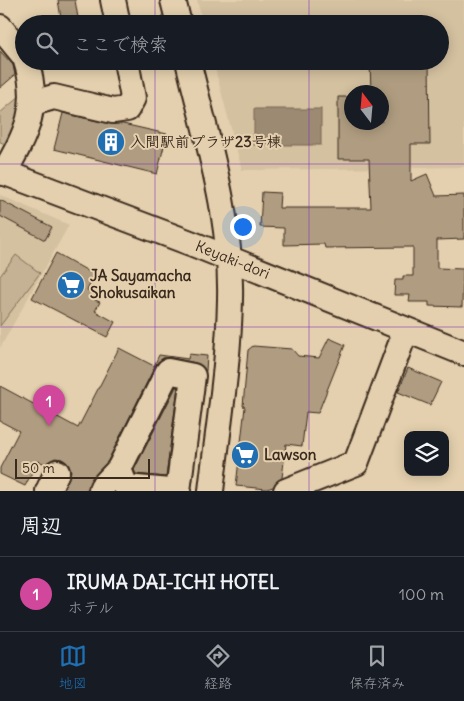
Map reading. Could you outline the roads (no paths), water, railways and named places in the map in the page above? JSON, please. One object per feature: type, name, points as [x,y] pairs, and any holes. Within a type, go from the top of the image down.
[{"type":"street","points":[[113,0],[116,15]]},
{"type":"street","points":[[173,0],[177,15]]},
{"type":"street","points":[[0,28],[15,46]]},
{"type":"street","points":[[2,172],[25,136],[32,103],[33,87],[28,70]]},
{"type":"street","points":[[32,103],[54,97],[113,111],[127,109],[133,98],[128,70]]},
{"type":"street","points":[[190,70],[217,178],[225,218],[229,258],[229,325],[211,491]]},
{"type":"street","name":"Keyaki-dori","points":[[2,172],[229,258],[464,353]]},
{"type":"street","points":[[286,491],[356,463],[406,330]]},
{"type":"street","points":[[101,491],[102,487],[119,469],[168,371],[193,376],[178,491]]},
{"type":"street","points":[[119,469],[126,487],[170,491]]},
{"type":"place","name":"入間駅前プラザ23号棟","points":[[111,142]]},
{"type":"place","name":"JA Sayamacha Shokusaikan","points":[[71,285]]},
{"type":"place","name":"IRUMA DAI-ICHI HOTEL","points":[[49,426]]},
{"type":"place","name":"Lawson","points":[[245,455]]}]
